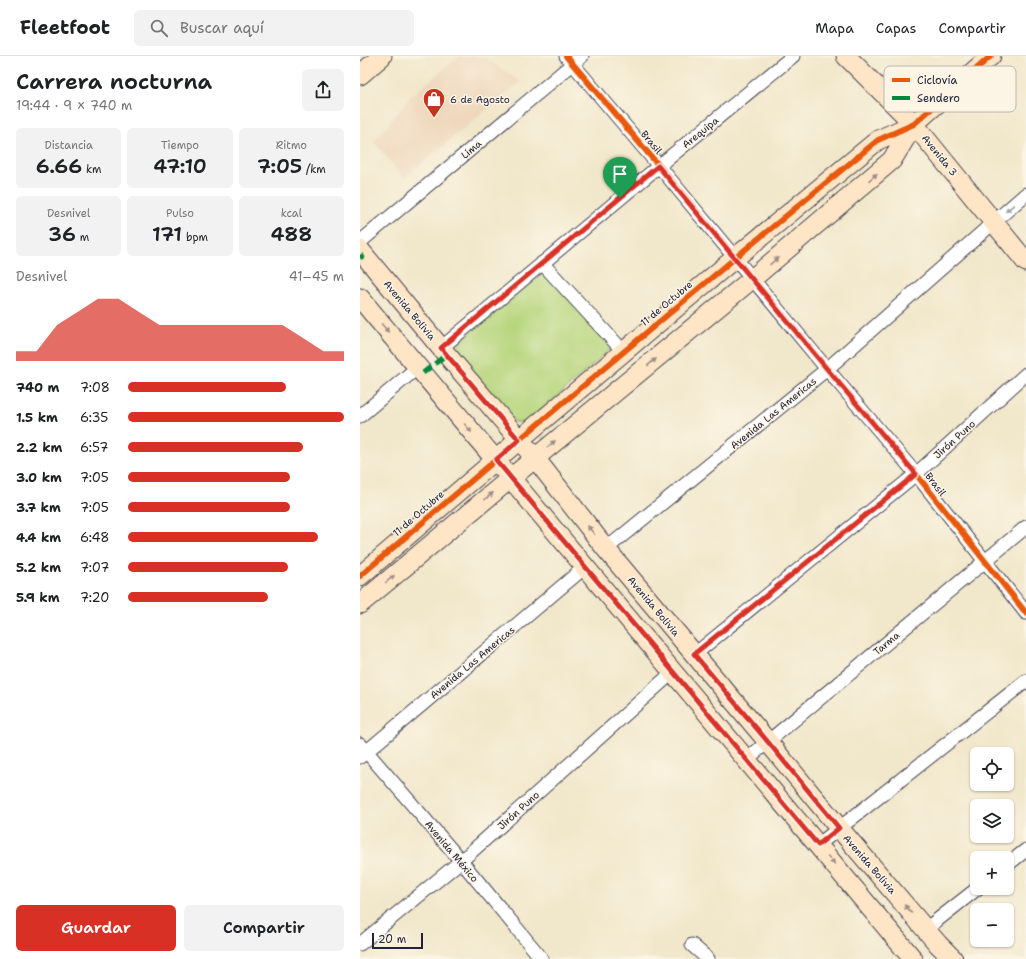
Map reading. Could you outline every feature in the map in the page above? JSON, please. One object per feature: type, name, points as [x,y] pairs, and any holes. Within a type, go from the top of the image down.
[{"type":"street","points":[[360,75],[382,56]]},
{"type":"street","name":"Arequipa","points":[[441,348],[658,166],[793,56]]},
{"type":"street","name":"Avenida 3","points":[[846,56],[884,94]]},
{"type":"street","name":"11 de Octubre","points":[[980,66],[991,56]]},
{"type":"street","name":"Brasil","points":[[573,59],[658,166],[916,474],[1026,613]]},
{"type":"street","name":"Lima","points":[[360,242],[573,59]]},
{"type":"street","name":"Avenida 3","points":[[902,112],[914,124],[1026,262]]},
{"type":"street","name":"11 de Octubre","points":[[360,604],[510,478],[752,279],[892,160],[914,124],[928,112]]},
{"type":"street","name":"11 de Octubre","points":[[360,576],[735,258],[878,140],[914,124]]},
{"type":"street","name":"Avenida Las Americas","points":[[606,549],[827,369],[1026,194]]},
{"type":"street","name":"Avenida Bolivia","points":[[360,250],[535,458],[606,549],[839,828],[938,944],[953,959]]},
{"type":"street","points":[[542,263],[624,352]]},
{"type":"street","points":[[360,298],[913,959]]},
{"type":"street","points":[[360,416],[418,367]]},
{"type":"street","name":"Jirón Puno","points":[[694,654],[916,474],[1026,374]]},
{"type":"street","name":"Tarma","points":[[746,760],[1026,527]]},
{"type":"street","name":"Avenida Las Americas","points":[[362,751],[585,567]]},
{"type":"street","name":"Jirón Puno","points":[[360,944],[462,861],[673,672]]},
{"type":"street","points":[[818,845],[1026,681]]},
{"type":"street","name":"Avenida México","points":[[362,751],[462,861],[542,959]]},
{"type":"street","points":[[1014,859],[1026,850]]},
{"type":"street","points":[[926,929],[970,894]]},
{"type":"street","points":[[692,946],[708,959]]},
{"type":"shaded area","name":"6 de Agosto","points":[[460,56],[483,56],[520,82],[404,178],[374,142],[411,96]]},
{"type":"green space","points":[[545,271],[612,348],[527,423],[514,422],[458,355],[459,342]]},
{"type":"marked path","points":[[360,258],[364,255]]},
{"type":"marked path","points":[[423,373],[447,354]]},
{"type":"cycle path","points":[[566,56],[916,474],[1026,613]]},
{"type":"cycle path","points":[[980,66],[991,56]]},
{"type":"cycle path","points":[[360,576],[735,258],[878,140],[914,124],[928,112]]},
{"type":"place","name":"6 de Agosto","points":[[434,118]]},
{"type":"route","points":[[658,166],[916,474],[694,654],[839,828],[818,845],[496,460],[519,440],[441,348],[620,198],[658,166]]}]
